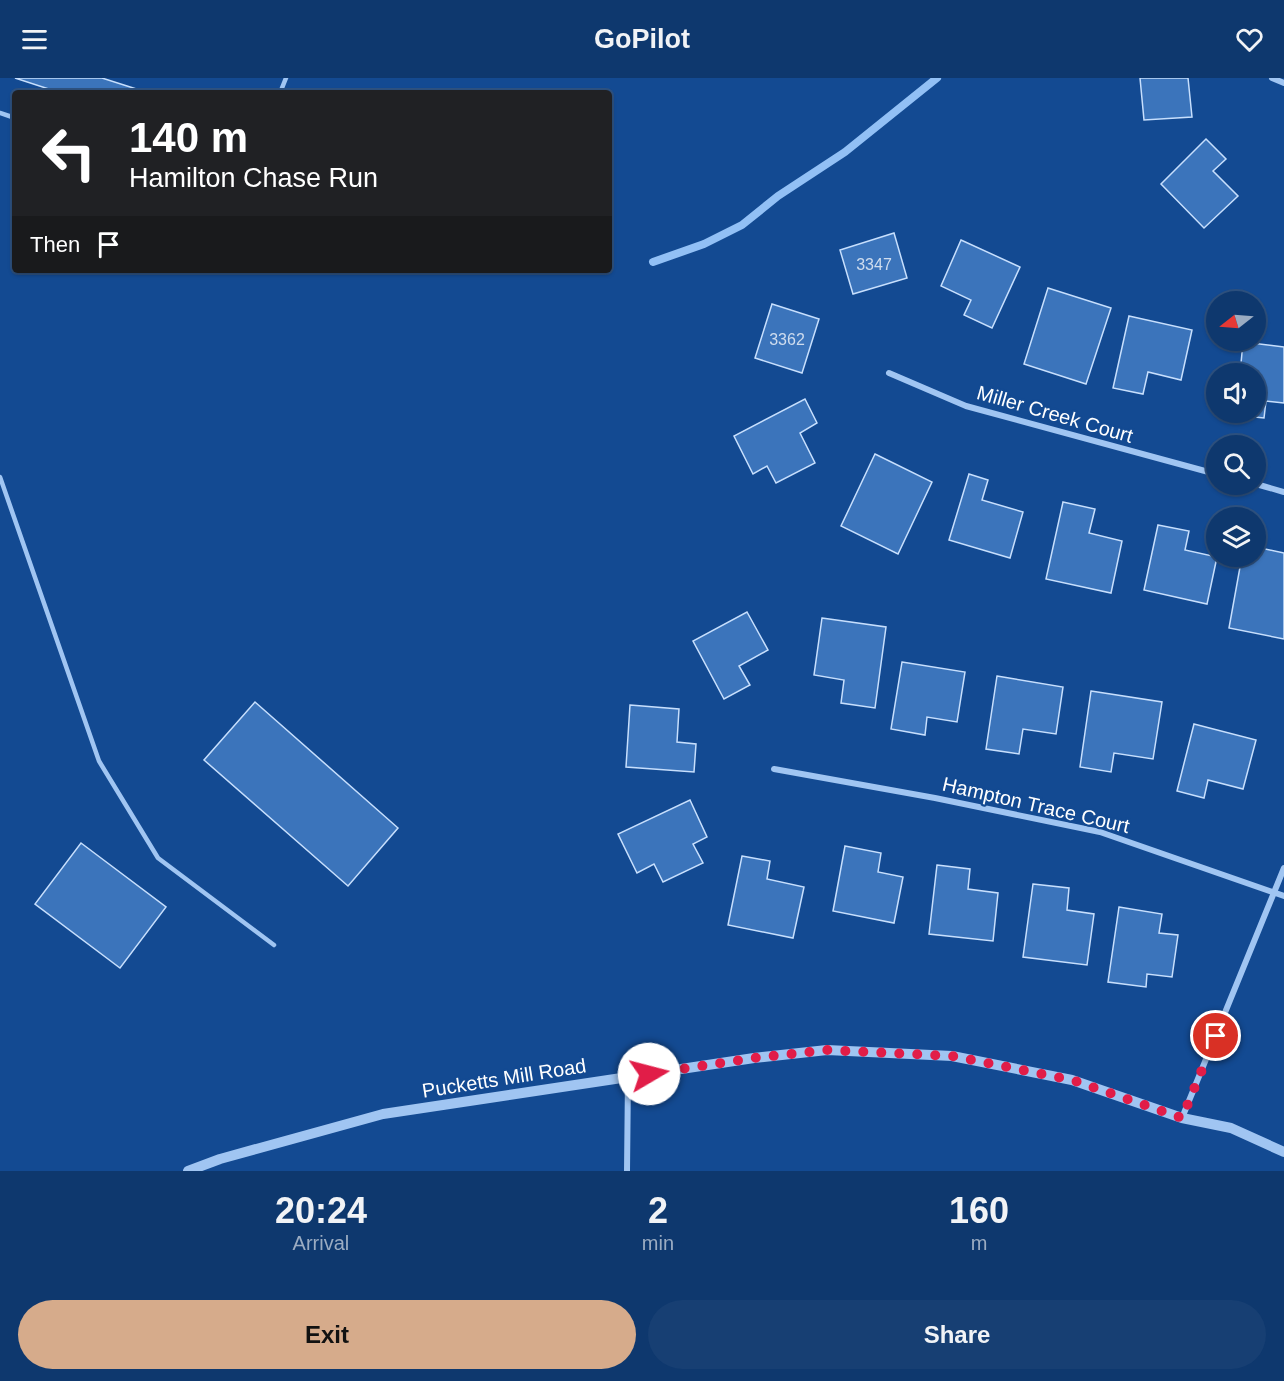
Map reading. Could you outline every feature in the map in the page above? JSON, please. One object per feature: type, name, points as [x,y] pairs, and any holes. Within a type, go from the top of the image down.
[{"type":"street","points":[[1272,78],[1284,83]]},
{"type":"street","name":"Miller Creek Court","points":[[889,374],[966,406],[1206,471]]},
{"type":"street","points":[[1266,487],[1284,492]]},
{"type":"street","name":"Hampton Trace Court","points":[[774,769],[935,798],[1100,832],[1284,896]]},
{"type":"street","points":[[1182,1118],[1284,868]]},
{"type":"street","name":"Pucketts Mill Road","points":[[188,1171],[220,1159],[383,1114],[754,1058],[827,1050],[952,1056],[1072,1080],[1182,1118],[1231,1128],[1284,1152]]},
{"type":"street","points":[[627,1171],[628,1077]]},
{"type":"lane","points":[[0,477],[99,761],[158,858],[274,945]]},
{"type":"building","points":[[15,78],[102,78],[140,90],[52,90]]},
{"type":"building","points":[[1140,78],[1188,78],[1192,117],[1144,120]]},
{"type":"building","points":[[1206,139],[1226,159],[1213,171],[1238,196],[1204,228],[1161,184]]},
{"type":"building","points":[[894,233],[907,278],[853,294],[840,250]]},
{"type":"building","points":[[961,240],[1020,267],[992,328],[964,315],[971,300],[941,286]]},
{"type":"building","points":[[1048,288],[1111,308],[1086,384],[1024,364]]},
{"type":"building","points":[[772,304],[819,319],[802,373],[755,358]]},
{"type":"building","points":[[1129,316],[1192,330],[1181,380],[1148,372],[1143,394],[1113,388]]},
{"type":"building","points":[[1266,345],[1284,347],[1284,403],[1266,401],[1266,363],[1241,363],[1242,351],[1266,351]]},
{"type":"building","points":[[805,399],[817,423],[800,433],[815,463],[776,483],[767,466],[753,474],[734,436]]},
{"type":"building","points":[[875,454],[932,482],[898,554],[841,526]]},
{"type":"building","points":[[969,474],[988,480],[982,500],[1023,512],[1010,558],[949,540]]},
{"type":"building","points":[[1063,502],[1095,509],[1089,533],[1122,541],[1111,593],[1046,579]]},
{"type":"building","points":[[1158,525],[1189,531],[1185,550],[1206,555],[1206,567],[1215,567],[1207,604],[1144,590]]},
{"type":"building","points":[[1266,549],[1284,553],[1284,639],[1229,628],[1240,567],[1266,567]]},
{"type":"building","points":[[747,612],[768,650],[739,666],[750,685],[724,699],[693,641]]},
{"type":"building","points":[[822,618],[886,627],[875,708],[841,703],[844,680],[814,675]]},
{"type":"building","points":[[902,662],[965,672],[957,722],[927,717],[925,735],[891,729]]},
{"type":"building","points":[[997,676],[1063,687],[1056,734],[1023,729],[1019,754],[986,749]]},
{"type":"building","points":[[1091,691],[1162,702],[1153,759],[1114,753],[1111,772],[1080,767]]},
{"type":"building","points":[[255,702],[398,828],[348,886],[204,760]]},
{"type":"building","points":[[630,705],[679,709],[677,742],[696,744],[694,772],[626,767]]},
{"type":"building","points":[[1194,724],[1256,740],[1243,789],[1208,780],[1204,798],[1177,791]]},
{"type":"building","points":[[690,800],[707,837],[693,844],[703,863],[663,882],[654,864],[637,873],[618,834]]},
{"type":"building","points":[[81,843],[166,907],[120,968],[35,904]]},
{"type":"building","points":[[845,846],[881,853],[878,872],[903,877],[894,923],[833,911]]},
{"type":"building","points":[[742,856],[770,861],[767,879],[804,887],[793,938],[728,925]]},
{"type":"building","points":[[937,865],[970,869],[968,889],[998,893],[993,941],[929,934]]},
{"type":"building","points":[[1033,884],[1069,888],[1067,910],[1094,914],[1087,965],[1023,957]]},
{"type":"building","points":[[1119,907],[1162,914],[1159,933],[1178,935],[1172,977],[1147,974],[1146,987],[1108,982]]},
{"type":"waterway","points":[[653,262],[704,244],[742,225],[778,196],[845,152],[937,78]]},
{"type":"route","points":[[649,1074],[754,1058],[827,1050],[952,1056],[1072,1080],[1182,1118],[1216,1036]]}]
